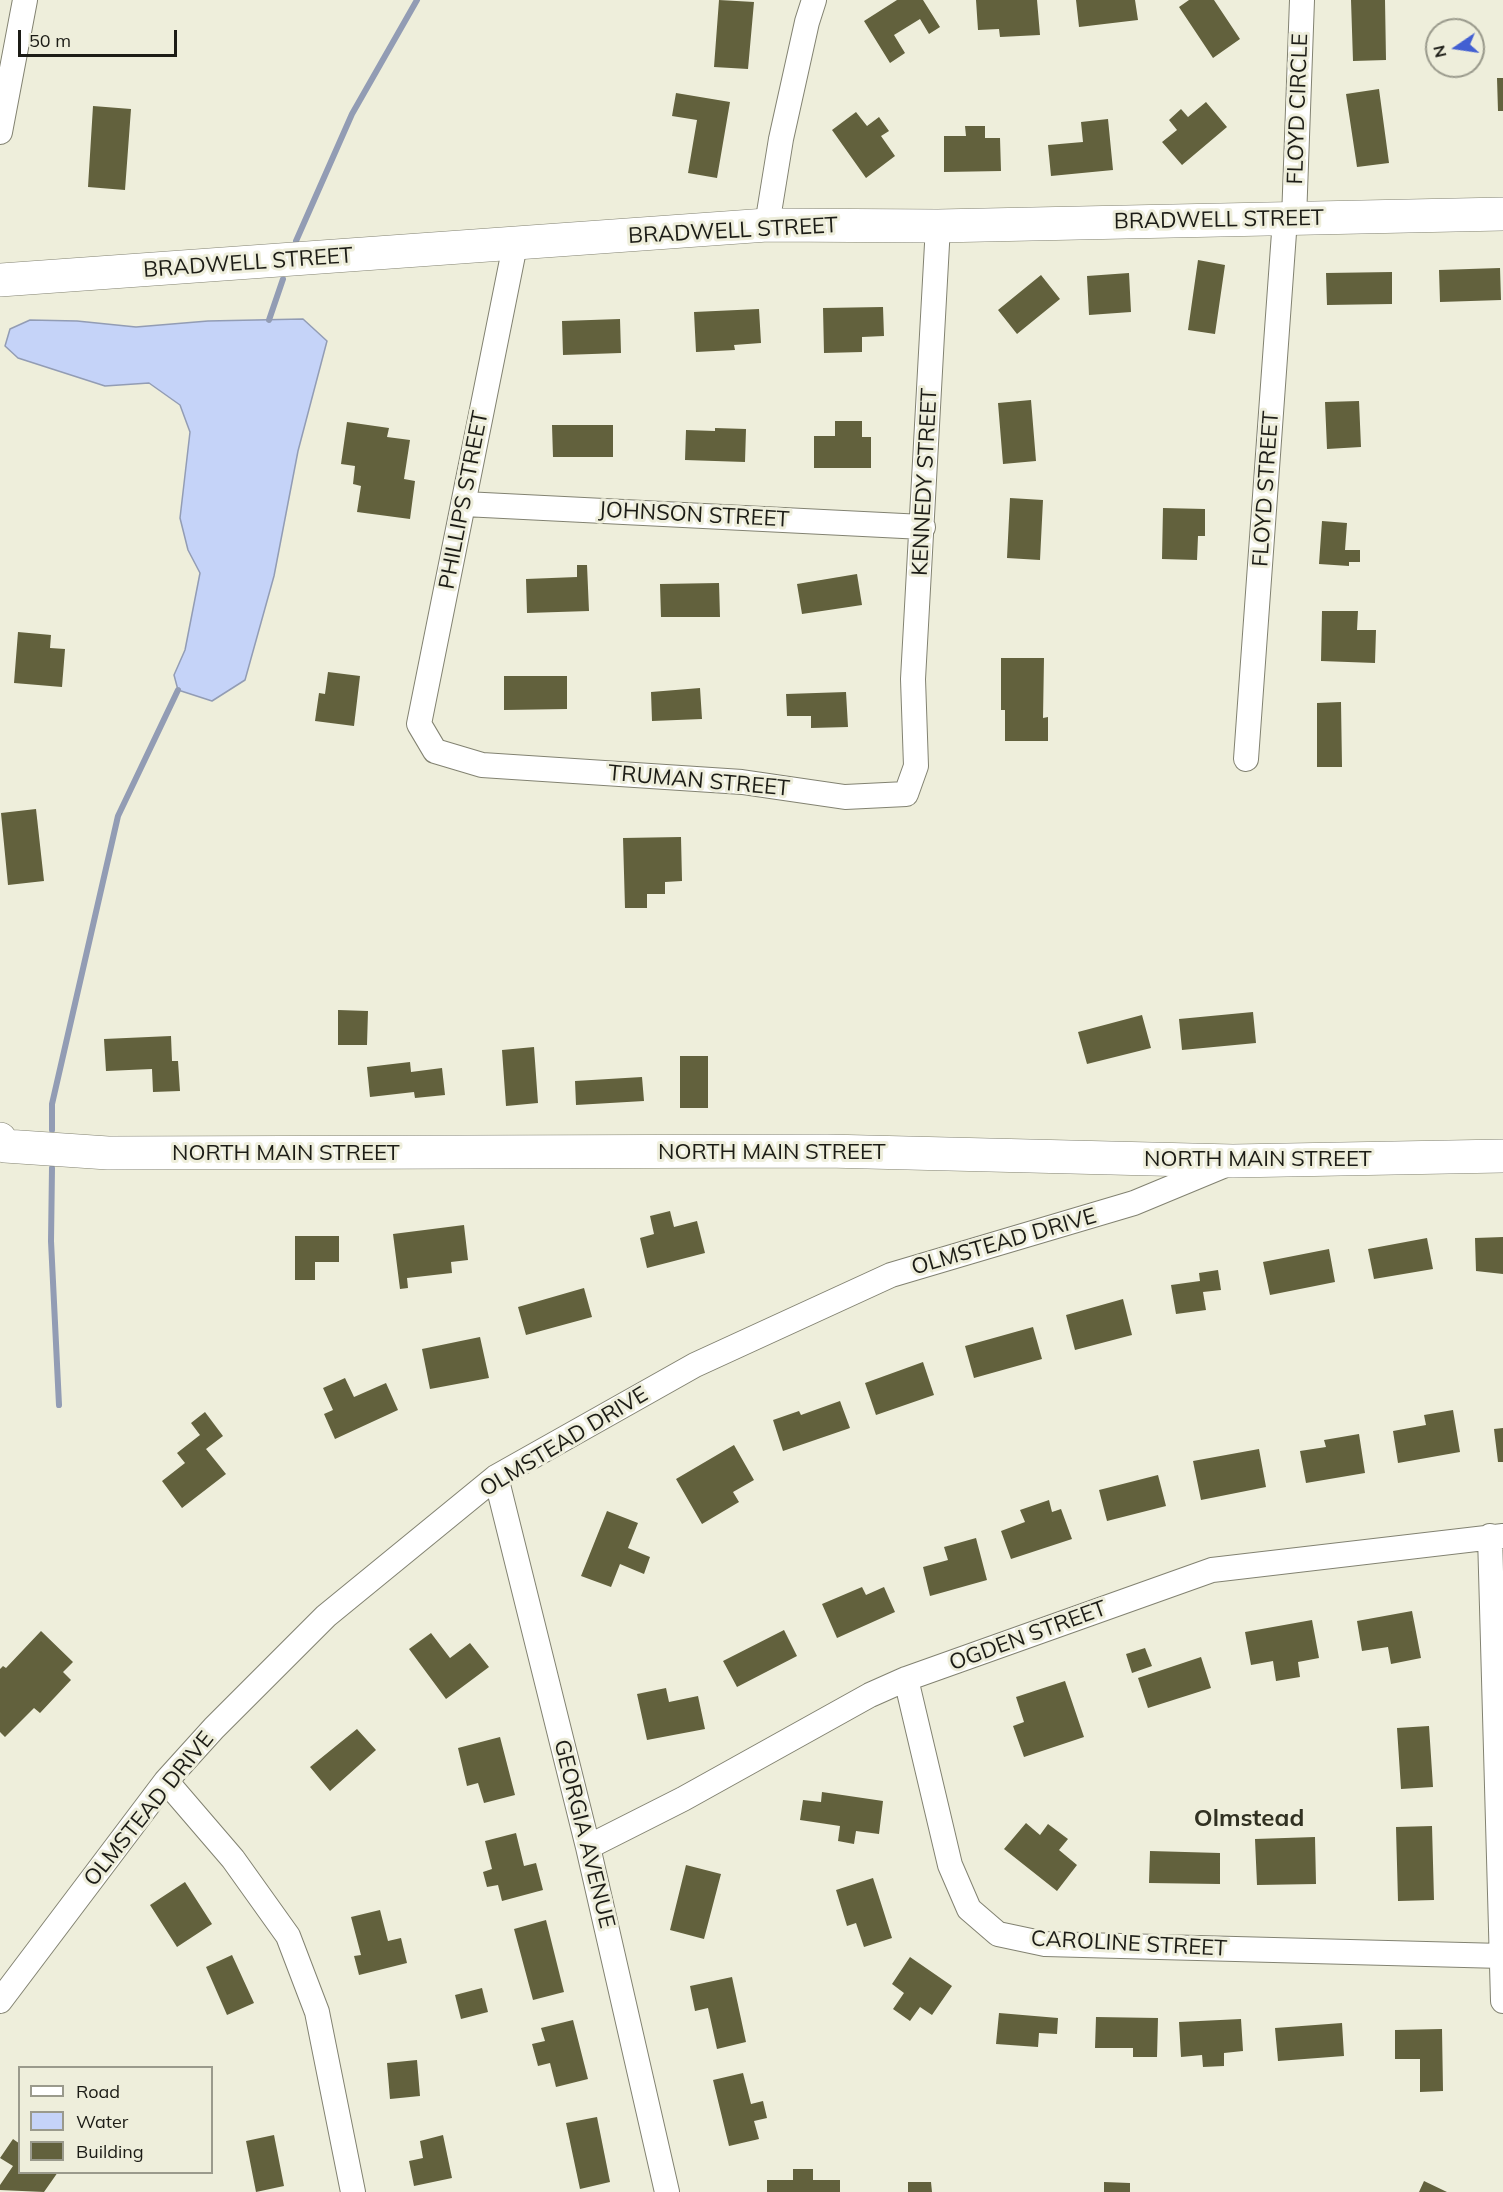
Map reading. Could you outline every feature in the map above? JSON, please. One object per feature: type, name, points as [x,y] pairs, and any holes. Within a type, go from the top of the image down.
[{"type":"street","points":[[0,132],[26,0]]},
{"type":"street","points":[[767,225],[781,139],[814,0]]},
{"type":"street","name":"FLOYD CIRCLE","points":[[1289,219],[1302,0]]},
{"type":"street","name":"BRADWELL STREET","points":[[0,280],[516,245],[767,225],[938,226],[1503,214]]},
{"type":"street","name":"FLOYD STREET","points":[[1246,759],[1289,219]]},
{"type":"street","name":"KENNEDY STREET","points":[[916,737],[914,679],[924,527],[938,226]]},
{"type":"street","name":"PHILLIPS STREET","points":[[435,751],[419,724],[516,245]]},
{"type":"street","name":"JOHNSON STREET","points":[[464,504],[924,527]]},
{"type":"street","name":"TRUMAN STREET","points":[[435,751],[482,765],[742,782],[845,797],[906,794],[916,766],[916,737]]},
{"type":"street","name":"NORTH MAIN STREET","points":[[0,1139],[4,1146],[108,1153],[827,1151],[1233,1161],[1503,1156]]},
{"type":"street","name":"OLMSTEAD DRIVE","points":[[0,2001],[166,1780],[214,1728],[326,1616],[496,1477],[695,1365],[891,1275],[1134,1203],[1233,1161]]},
{"type":"street","name":"GEORGIA AVENUE","points":[[496,1477],[588,1847],[667,2192]]},
{"type":"street","points":[[1497,1536],[1503,2001]]},
{"type":"street","name":"OGDEN STREET","points":[[588,1847],[683,1799],[860,1700],[906,1679],[1212,1570],[1497,1536]]},
{"type":"street","name":"CAROLINE STREET","points":[[906,1679],[950,1865],[969,1909],[998,1934],[1045,1944],[1502,1956]]},
{"type":"street","points":[[166,1780],[233,1859],[288,1936],[317,2012],[353,2192]]},
{"type":"water","points":[[303,319],[327,341],[298,451],[274,576],[245,680],[212,701],[178,690],[174,675],[185,650],[200,573],[188,550],[180,518],[190,432],[180,405],[149,383],[105,386],[18,358],[5,346],[10,329],[30,320],[77,321],[136,327],[208,321]]},
{"type":"building","points":[[719,0],[754,2],[748,69],[714,67]]},
{"type":"building","points":[[897,0],[923,0],[940,27],[929,34],[920,19],[894,35],[905,53],[890,63],[864,21]]},
{"type":"building","points":[[976,0],[1037,0],[1040,35],[1000,37],[999,29],[978,30]]},
{"type":"building","points":[[1076,0],[1135,0],[1138,20],[1079,27]]},
{"type":"building","points":[[1189,0],[1214,0],[1240,39],[1213,58],[1179,7]]},
{"type":"building","points":[[1351,0],[1385,0],[1386,60],[1353,61]]},
{"type":"building","points":[[1497,78],[1503,78],[1503,111],[1498,111]]},
{"type":"building","points":[[1379,89],[1389,163],[1357,167],[1346,94]]},
{"type":"building","points":[[676,93],[730,102],[717,178],[688,173],[697,120],[672,116]]},
{"type":"building","points":[[1206,102],[1227,127],[1182,165],[1162,142],[1177,130],[1169,120],[1181,109],[1188,117]]},
{"type":"building","points":[[93,106],[131,109],[125,190],[88,187]]},
{"type":"building","points":[[856,112],[867,126],[879,117],[889,131],[881,136],[895,156],[866,178],[832,130]]},
{"type":"building","points":[[1108,119],[1113,170],[1051,176],[1048,145],[1083,142],[1081,122]]},
{"type":"building","points":[[965,126],[985,126],[985,138],[1000,138],[1001,171],[944,172],[944,136],[966,136]]},
{"type":"building","points":[[1198,260],[1225,265],[1215,334],[1188,330]]},
{"type":"building","points":[[1500,268],[1501,300],[1440,302],[1439,270]]},
{"type":"building","points":[[1392,272],[1392,304],[1327,305],[1326,273]]},
{"type":"building","points":[[1129,273],[1131,312],[1089,315],[1087,276]]},
{"type":"building","points":[[1041,275],[1060,299],[1017,334],[998,310]]},
{"type":"building","points":[[883,307],[884,336],[862,337],[862,352],[824,353],[823,308]]},
{"type":"building","points":[[759,309],[761,343],[734,345],[735,350],[696,352],[694,312]]},
{"type":"building","points":[[620,319],[621,353],[563,355],[562,321]]},
{"type":"building","points":[[1031,400],[1036,461],[1003,464],[998,403]]},
{"type":"building","points":[[1359,401],[1361,447],[1327,449],[1325,402]]},
{"type":"building","points":[[835,421],[862,421],[862,437],[871,437],[871,468],[814,468],[814,436],[835,436]]},
{"type":"building","points":[[347,422],[389,428],[387,437],[410,440],[404,479],[415,481],[410,519],[357,512],[361,486],[353,484],[355,466],[341,464]]},
{"type":"building","points":[[552,425],[613,425],[613,457],[553,457]]},
{"type":"building","points":[[715,428],[746,429],[745,462],[685,460],[686,430],[715,431]]},
{"type":"building","points":[[1010,498],[1043,500],[1040,560],[1007,558]]},
{"type":"building","points":[[1163,508],[1205,509],[1205,536],[1198,536],[1197,560],[1162,559]]},
{"type":"building","points":[[1322,521],[1347,523],[1345,550],[1360,550],[1360,562],[1349,562],[1349,566],[1319,564]]},
{"type":"building","points":[[577,565],[587,565],[589,611],[527,613],[526,579],[577,577]]},
{"type":"building","points":[[857,574],[862,605],[802,614],[797,584]]},
{"type":"building","points":[[719,583],[720,617],[661,617],[660,584]]},
{"type":"building","points":[[1322,611],[1358,611],[1357,630],[1376,630],[1375,663],[1321,661]]},
{"type":"building","points":[[18,632],[51,635],[50,648],[65,649],[62,687],[14,683]]},
{"type":"building","points":[[1001,658],[1044,658],[1043,718],[1048,717],[1048,741],[1005,741],[1005,710],[1001,710]]},
{"type":"building","points":[[328,672],[360,676],[354,726],[315,721],[319,693],[325,694]]},
{"type":"building","points":[[504,676],[567,676],[567,709],[504,710]]},
{"type":"building","points":[[700,688],[702,719],[652,721],[651,692]]},
{"type":"building","points":[[846,692],[848,727],[811,728],[811,716],[787,716],[786,694]]},
{"type":"building","points":[[1341,702],[1342,767],[1317,767],[1317,703]]},
{"type":"building","points":[[36,809],[44,881],[8,885],[1,813]]},
{"type":"building","points":[[681,837],[682,881],[665,882],[665,894],[647,894],[647,908],[625,908],[623,838]]},
{"type":"building","points":[[338,1010],[368,1011],[367,1045],[338,1045]]},
{"type":"building","points":[[1253,1012],[1256,1043],[1182,1050],[1179,1019]]},
{"type":"building","points":[[1142,1015],[1151,1048],[1087,1064],[1078,1032]]},
{"type":"building","points":[[171,1036],[172,1061],[178,1061],[180,1091],[153,1092],[152,1069],[106,1071],[104,1039]]},
{"type":"building","points":[[534,1047],[538,1103],[506,1106],[502,1050]]},
{"type":"building","points":[[680,1056],[708,1056],[708,1108],[680,1108]]},
{"type":"building","points":[[410,1062],[411,1072],[442,1068],[445,1095],[415,1098],[414,1092],[370,1097],[367,1067]]},
{"type":"building","points":[[642,1077],[644,1101],[576,1105],[575,1081]]},
{"type":"building","points":[[670,1211],[674,1227],[697,1221],[705,1253],[647,1268],[640,1238],[654,1234],[650,1216]]},
{"type":"building","points":[[464,1225],[468,1260],[451,1262],[452,1273],[407,1278],[408,1288],[400,1289],[393,1234]]},
{"type":"building","points":[[295,1236],[339,1236],[339,1262],[315,1262],[315,1280],[295,1280]]},
{"type":"building","points":[[1503,1237],[1503,1274],[1476,1271],[1475,1238]]},
{"type":"building","points":[[1427,1238],[1433,1269],[1374,1279],[1368,1249]]},
{"type":"building","points":[[1329,1249],[1335,1282],[1270,1295],[1263,1262]]},
{"type":"building","points":[[1218,1270],[1221,1290],[1203,1292],[1206,1310],[1176,1314],[1171,1285],[1200,1281],[1199,1273]]},
{"type":"building","points":[[584,1288],[592,1317],[526,1335],[518,1307]]},
{"type":"building","points":[[1123,1299],[1132,1335],[1075,1350],[1066,1315]]},
{"type":"building","points":[[1033,1327],[1042,1359],[974,1378],[965,1346]]},
{"type":"building","points":[[480,1337],[489,1378],[430,1389],[422,1349]]},
{"type":"building","points":[[923,1362],[934,1395],[876,1415],[865,1383]]},
{"type":"building","points":[[345,1378],[354,1397],[386,1383],[398,1410],[335,1439],[324,1414],[333,1410],[323,1388]]},
{"type":"building","points":[[840,1401],[850,1428],[783,1451],[773,1420],[799,1411],[801,1415]]},
{"type":"building","points":[[1453,1410],[1460,1452],[1398,1463],[1393,1431],[1426,1425],[1424,1415]]},
{"type":"building","points":[[205,1412],[223,1436],[206,1449],[226,1474],[182,1508],[162,1481],[185,1463],[177,1453],[200,1435],[191,1423]]},
{"type":"building","points":[[1503,1428],[1503,1462],[1498,1462],[1494,1429]]},
{"type":"building","points":[[1359,1434],[1365,1473],[1306,1483],[1300,1451],[1326,1447],[1324,1440]]},
{"type":"building","points":[[734,1445],[754,1480],[733,1492],[739,1502],[702,1524],[676,1479]]},
{"type":"building","points":[[1259,1449],[1266,1487],[1201,1500],[1193,1461]]},
{"type":"building","points":[[1158,1475],[1166,1506],[1107,1521],[1099,1490]]},
{"type":"building","points":[[1049,1500],[1052,1512],[1061,1509],[1072,1539],[1011,1559],[1001,1531],[1025,1522],[1020,1510]]},
{"type":"building","points":[[607,1511],[638,1523],[628,1548],[650,1557],[644,1574],[620,1564],[611,1587],[581,1576]]},
{"type":"building","points":[[976,1538],[987,1580],[930,1596],[923,1567],[948,1560],[944,1547]]},
{"type":"building","points":[[862,1587],[866,1595],[884,1587],[895,1612],[837,1638],[822,1604]]},
{"type":"building","points":[[1412,1611],[1421,1658],[1391,1664],[1388,1647],[1362,1651],[1357,1621]]},
{"type":"building","points":[[1312,1620],[1319,1658],[1298,1662],[1300,1677],[1276,1681],[1273,1661],[1251,1665],[1245,1632]]},
{"type":"building","points":[[784,1630],[797,1656],[737,1687],[723,1661]]},
{"type":"building","points":[[41,1631],[73,1662],[63,1672],[71,1680],[40,1713],[34,1708],[5,1737],[0,1732],[0,1669],[3,1666],[6,1668]]},
{"type":"building","points":[[431,1633],[450,1658],[470,1643],[489,1667],[446,1699],[409,1649]]},
{"type":"building","points":[[1145,1648],[1152,1666],[1132,1673],[1126,1654]]},
{"type":"building","points":[[1201,1657],[1211,1688],[1148,1708],[1138,1678]]},
{"type":"building","points":[[1065,1681],[1084,1737],[1024,1757],[1013,1726],[1024,1722],[1016,1697]]},
{"type":"building","points":[[666,1688],[669,1702],[698,1696],[705,1729],[647,1740],[637,1694]]},
{"type":"building","points":[[1429,1726],[1433,1787],[1401,1789],[1397,1728]]},
{"type":"building","points":[[357,1729],[376,1750],[330,1791],[310,1767]]},
{"type":"building","points":[[500,1737],[515,1795],[484,1803],[478,1783],[467,1786],[458,1748]]},
{"type":"building","points":[[822,1792],[883,1801],[879,1834],[856,1831],[854,1844],[838,1841],[840,1826],[800,1820],[803,1800],[821,1802]]},
{"type":"building","points":[[1026,1823],[1040,1835],[1048,1824],[1068,1839],[1059,1850],[1077,1865],[1057,1891],[1004,1849]]},
{"type":"building","points":[[1432,1826],[1434,1900],[1398,1901],[1396,1827]]},
{"type":"building","points":[[516,1833],[524,1866],[536,1863],[543,1890],[502,1901],[498,1885],[487,1887],[483,1872],[492,1869],[485,1841]]},
{"type":"building","points":[[1315,1837],[1316,1884],[1257,1885],[1255,1839]]},
{"type":"building","points":[[1150,1851],[1220,1853],[1220,1884],[1149,1883]]},
{"type":"building","points":[[686,1865],[721,1874],[704,1939],[670,1930]]},
{"type":"building","points":[[873,1878],[892,1938],[864,1947],[856,1923],[847,1926],[836,1890]]},
{"type":"building","points":[[185,1882],[212,1924],[177,1947],[150,1905]]},
{"type":"building","points":[[380,1910],[388,1941],[401,1938],[407,1963],[359,1975],[354,1956],[361,1955],[351,1917]]},
{"type":"building","points":[[546,1920],[564,1992],[533,2000],[514,1929]]},
{"type":"building","points":[[232,1955],[254,2003],[227,2015],[206,1967]]},
{"type":"building","points":[[910,1957],[952,1986],[932,2015],[920,2007],[910,2021],[893,2009],[904,1993],[892,1984]]},
{"type":"building","points":[[732,1977],[746,2042],[717,2049],[708,2008],[695,2011],[690,1986]]},
{"type":"building","points":[[482,1988],[488,2012],[461,2019],[455,1995]]},
{"type":"building","points":[[999,2013],[1058,2018],[1057,2034],[1039,2033],[1038,2047],[996,2044]]},
{"type":"building","points":[[1096,2017],[1158,2018],[1157,2057],[1133,2057],[1133,2048],[1095,2048]]},
{"type":"building","points":[[1241,2019],[1243,2051],[1224,2053],[1224,2066],[1203,2067],[1202,2055],[1181,2057],[1179,2022]]},
{"type":"building","points":[[573,2020],[588,2079],[556,2087],[550,2063],[538,2066],[532,2044],[545,2041],[541,2028]]},
{"type":"building","points":[[1342,2023],[1344,2056],[1278,2061],[1275,2028]]},
{"type":"building","points":[[1442,2029],[1443,2091],[1420,2092],[1420,2059],[1395,2059],[1395,2030]]},
{"type":"building","points":[[417,2060],[420,2096],[390,2099],[387,2063]]},
{"type":"building","points":[[743,2073],[751,2104],[763,2101],[767,2118],[754,2121],[759,2139],[729,2146],[713,2080]]},
{"type":"building","points":[[597,2117],[610,2182],[580,2189],[566,2123]]},
{"type":"building","points":[[274,2135],[284,2186],[256,2192],[246,2141]]},
{"type":"building","points":[[443,2135],[452,2178],[414,2186],[409,2161],[423,2158],[420,2141]]},
{"type":"building","points":[[13,2139],[18,2143],[18,2174],[57,2174],[44,2192],[0,2190],[0,2185],[13,2166],[0,2158]]},
{"type":"building","points":[[793,2169],[813,2169],[813,2180],[840,2180],[840,2192],[767,2192],[767,2180],[793,2180]]},
{"type":"building","points":[[1424,2181],[1447,2192],[1419,2192]]},
{"type":"building","points":[[908,2182],[931,2182],[932,2192],[908,2192]]},
{"type":"building","points":[[1104,2182],[1130,2183],[1130,2192],[1104,2192]]},
{"type":"waterway","points":[[296,241],[352,114],[417,0]]},
{"type":"waterway","points":[[269,320],[283,279]]},
{"type":"waterway","points":[[52,1130],[52,1104],[118,816],[178,690]]},
{"type":"waterway","points":[[52,1168],[51,1241],[59,1405]]},
{"type":"district","name":"Olmstead","points":[[1249,1819]]}]
